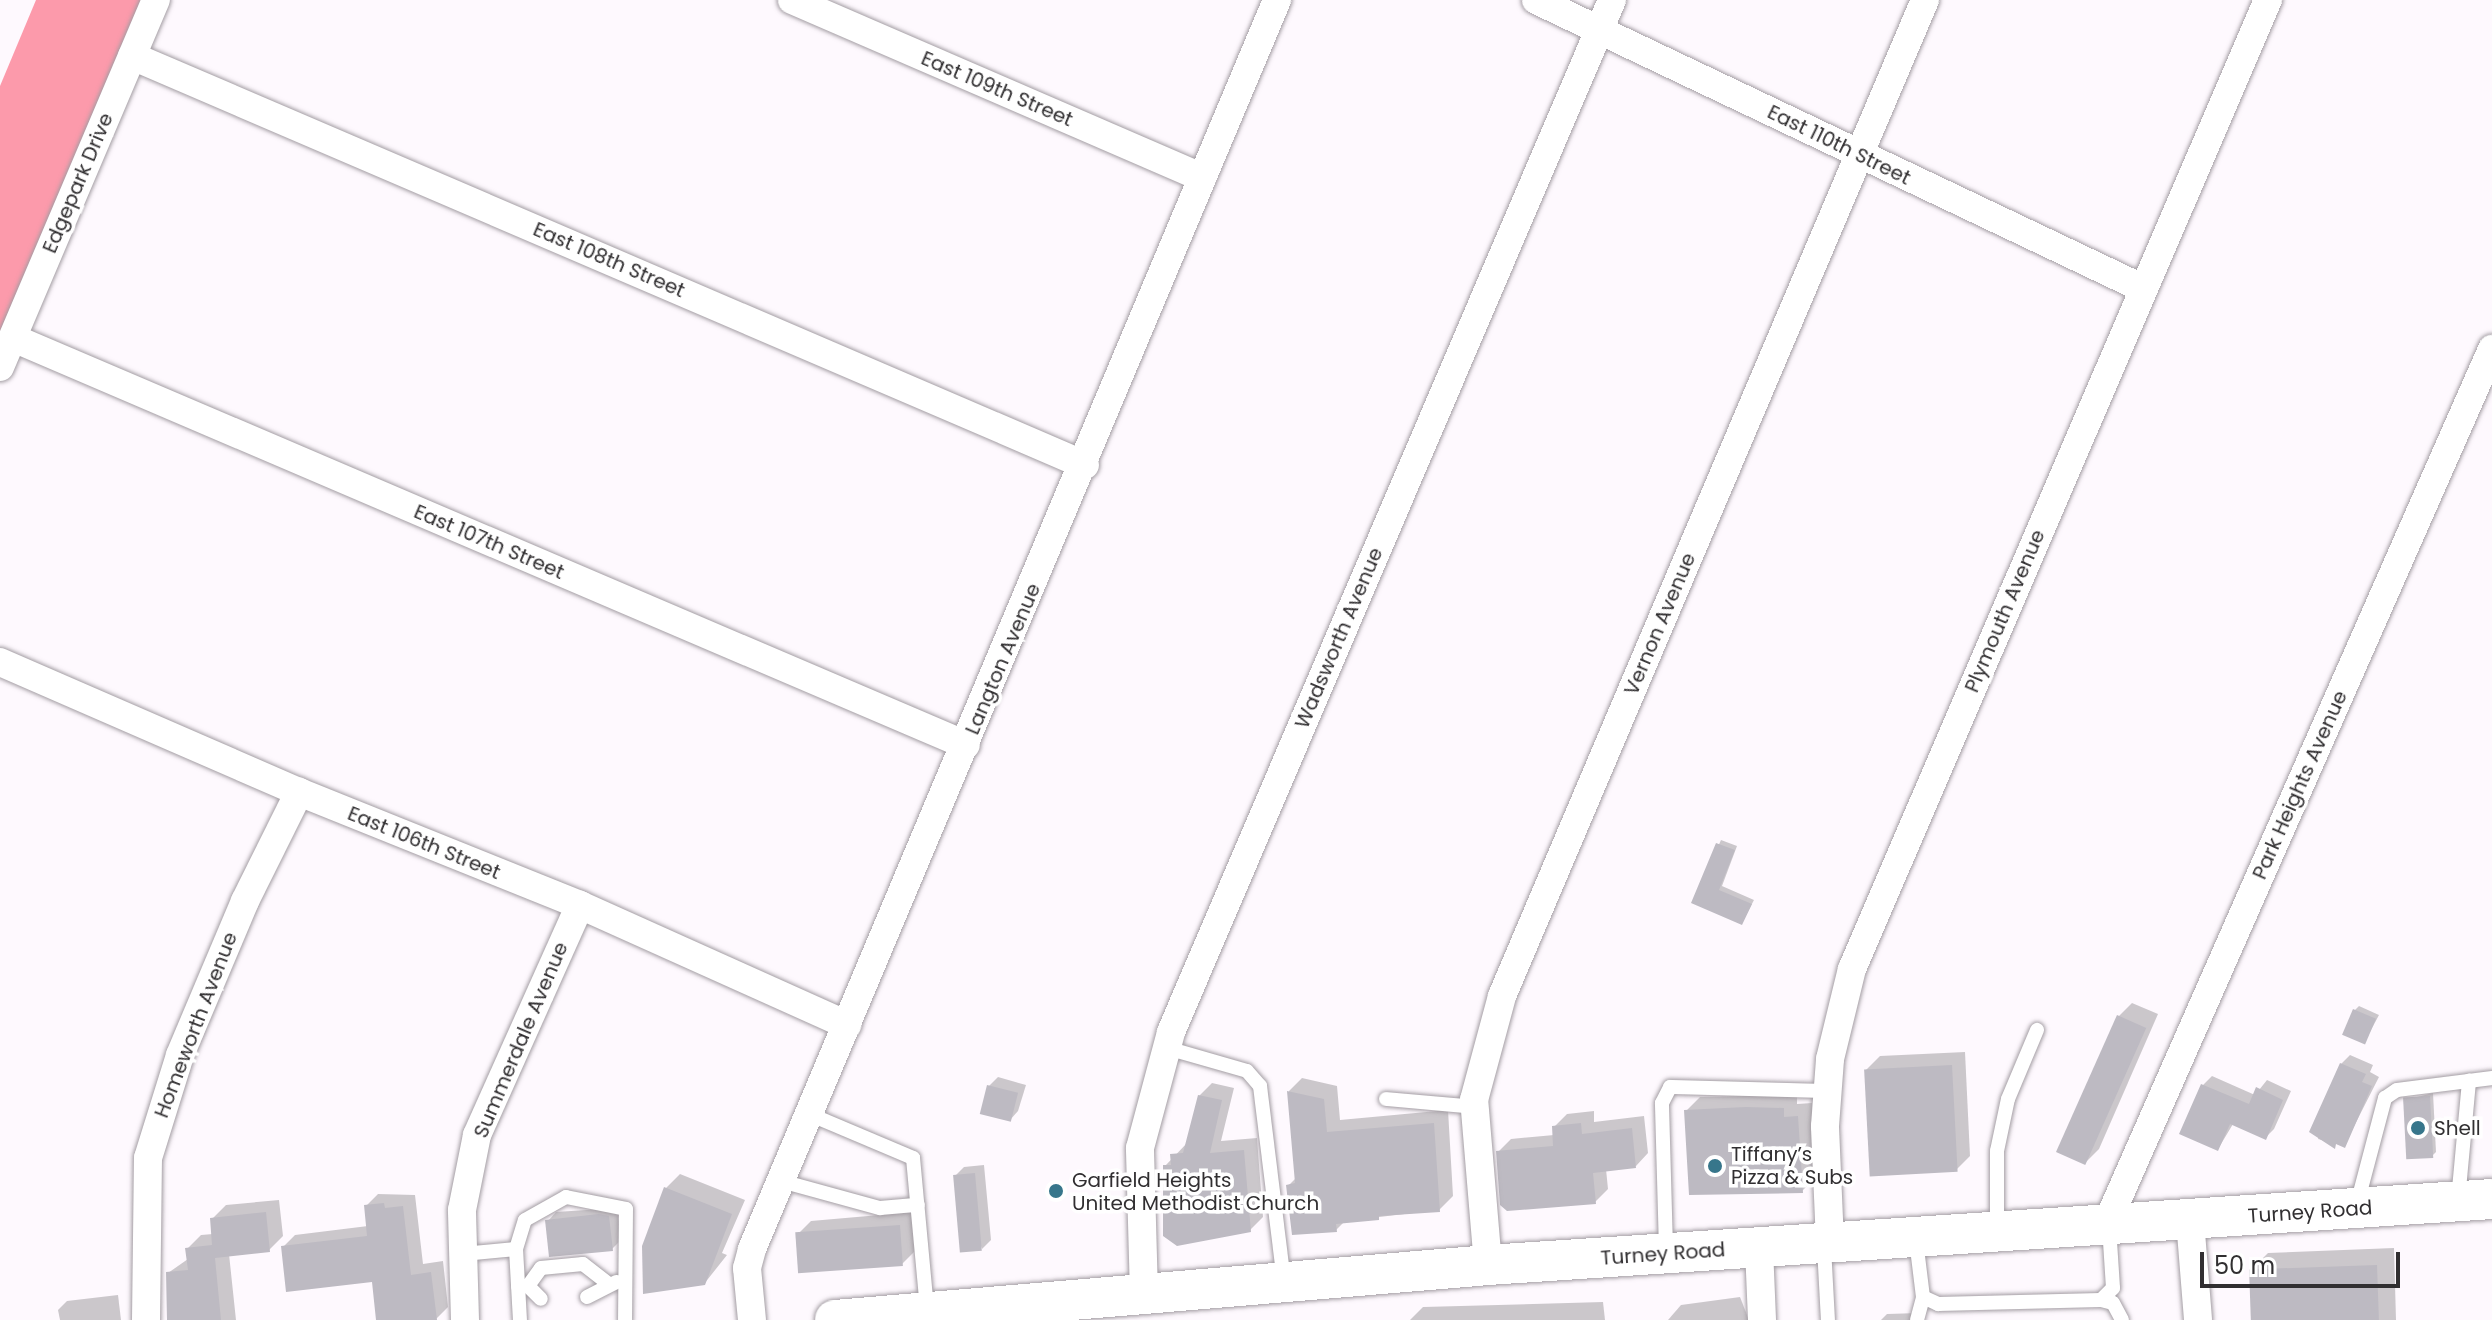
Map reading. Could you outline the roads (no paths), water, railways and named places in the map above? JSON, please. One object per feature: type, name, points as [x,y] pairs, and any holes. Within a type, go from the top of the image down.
[{"type":"main road","name":"Turney Road","points":[[835,1320],[1488,1265],[2108,1221],[2190,1220],[2475,1200]]},
{"type":"street","name":"Edgepark Drive","points":[[0,367],[156,0]]},
{"type":"street","name":"East 109th Street","points":[[792,0],[1202,177]]},
{"type":"street","name":"Langton Avenue","points":[[752,1320],[747,1268],[781,1181],[1085,465],[1277,0]]},
{"type":"street","name":"East 110th Street","points":[[1536,0],[1600,27],[1858,155],[2142,288]]},
{"type":"street","name":"Wadsworth Avenue","points":[[1144,1294],[1140,1148],[1167,1048],[1612,0]]},
{"type":"street","name":"Vernon Avenue","points":[[1488,1265],[1475,1107],[1502,996],[1925,0]]},
{"type":"street","name":"Plymouth Avenue","points":[[1827,1242],[1830,1059],[1852,969],[2268,0]]},
{"type":"street","name":"East 108th Street","points":[[132,56],[1085,465]]},
{"type":"street","name":"East 107th Street","points":[[13,338],[966,745]]},
{"type":"street","name":"Park Heights Avenue","points":[[2108,1221],[2492,349]]},
{"type":"street","name":"East 106th Street","points":[[3,672],[580,905],[847,1025]]},
{"type":"street","name":"Homeworth Avenue","points":[[146,1320],[148,1158],[180,1055],[245,901],[299,792]]},
{"type":"street","name":"Summerdale Avenue","points":[[465,1320],[462,1210],[477,1135],[580,905]]},
{"type":"street","points":[[2190,1220],[2198,1320]]},
{"type":"street","points":[[1759,1248],[1762,1320]]},
{"type":"lane","points":[[1997,1229],[1997,1151],[2008,1099],[2037,1030]]},
{"type":"lane","points":[[1167,1048],[1247,1071],[1260,1086],[1284,1282]]},
{"type":"lane","points":[[2356,1209],[2385,1098],[2397,1090],[2492,1078]]},
{"type":"lane","points":[[2469,1081],[2475,1200]]},
{"type":"lane","points":[[1666,1253],[1662,1103],[1670,1087],[1828,1091]]},
{"type":"lane","points":[[1386,1099],[1475,1107]]},
{"type":"lane","points":[[809,1114],[913,1158],[927,1312]]},
{"type":"lane","points":[[781,1181],[870,1207],[918,1205]]},
{"type":"lane","points":[[520,1320],[523,1286],[516,1249],[525,1220],[566,1197],[626,1209],[625,1320]]},
{"type":"lane","points":[[2101,1300],[2113,1288],[2108,1221]]},
{"type":"lane","points":[[1915,1235],[1923,1297],[1917,1320]]},
{"type":"lane","points":[[1827,1242],[1828,1320]]},
{"type":"lane","points":[[463,1254],[516,1249]]},
{"type":"lane","points":[[523,1286],[541,1268],[583,1264],[607,1283]]},
{"type":"lane","points":[[587,1297],[607,1283],[625,1282]]},
{"type":"lane","points":[[523,1286],[541,1299]]},
{"type":"lane","points":[[1923,1297],[1938,1304],[1997,1306],[2101,1300],[2113,1303],[2122,1320]]},
{"type":"place","name":"Shell","points":[[2418,1128]]},
{"type":"place","name":"Tiffany’s Pizza & Subs","points":[[1715,1166]]},
{"type":"place","name":"Garfield Heights United Methodist Church","points":[[1056,1191]]}]
